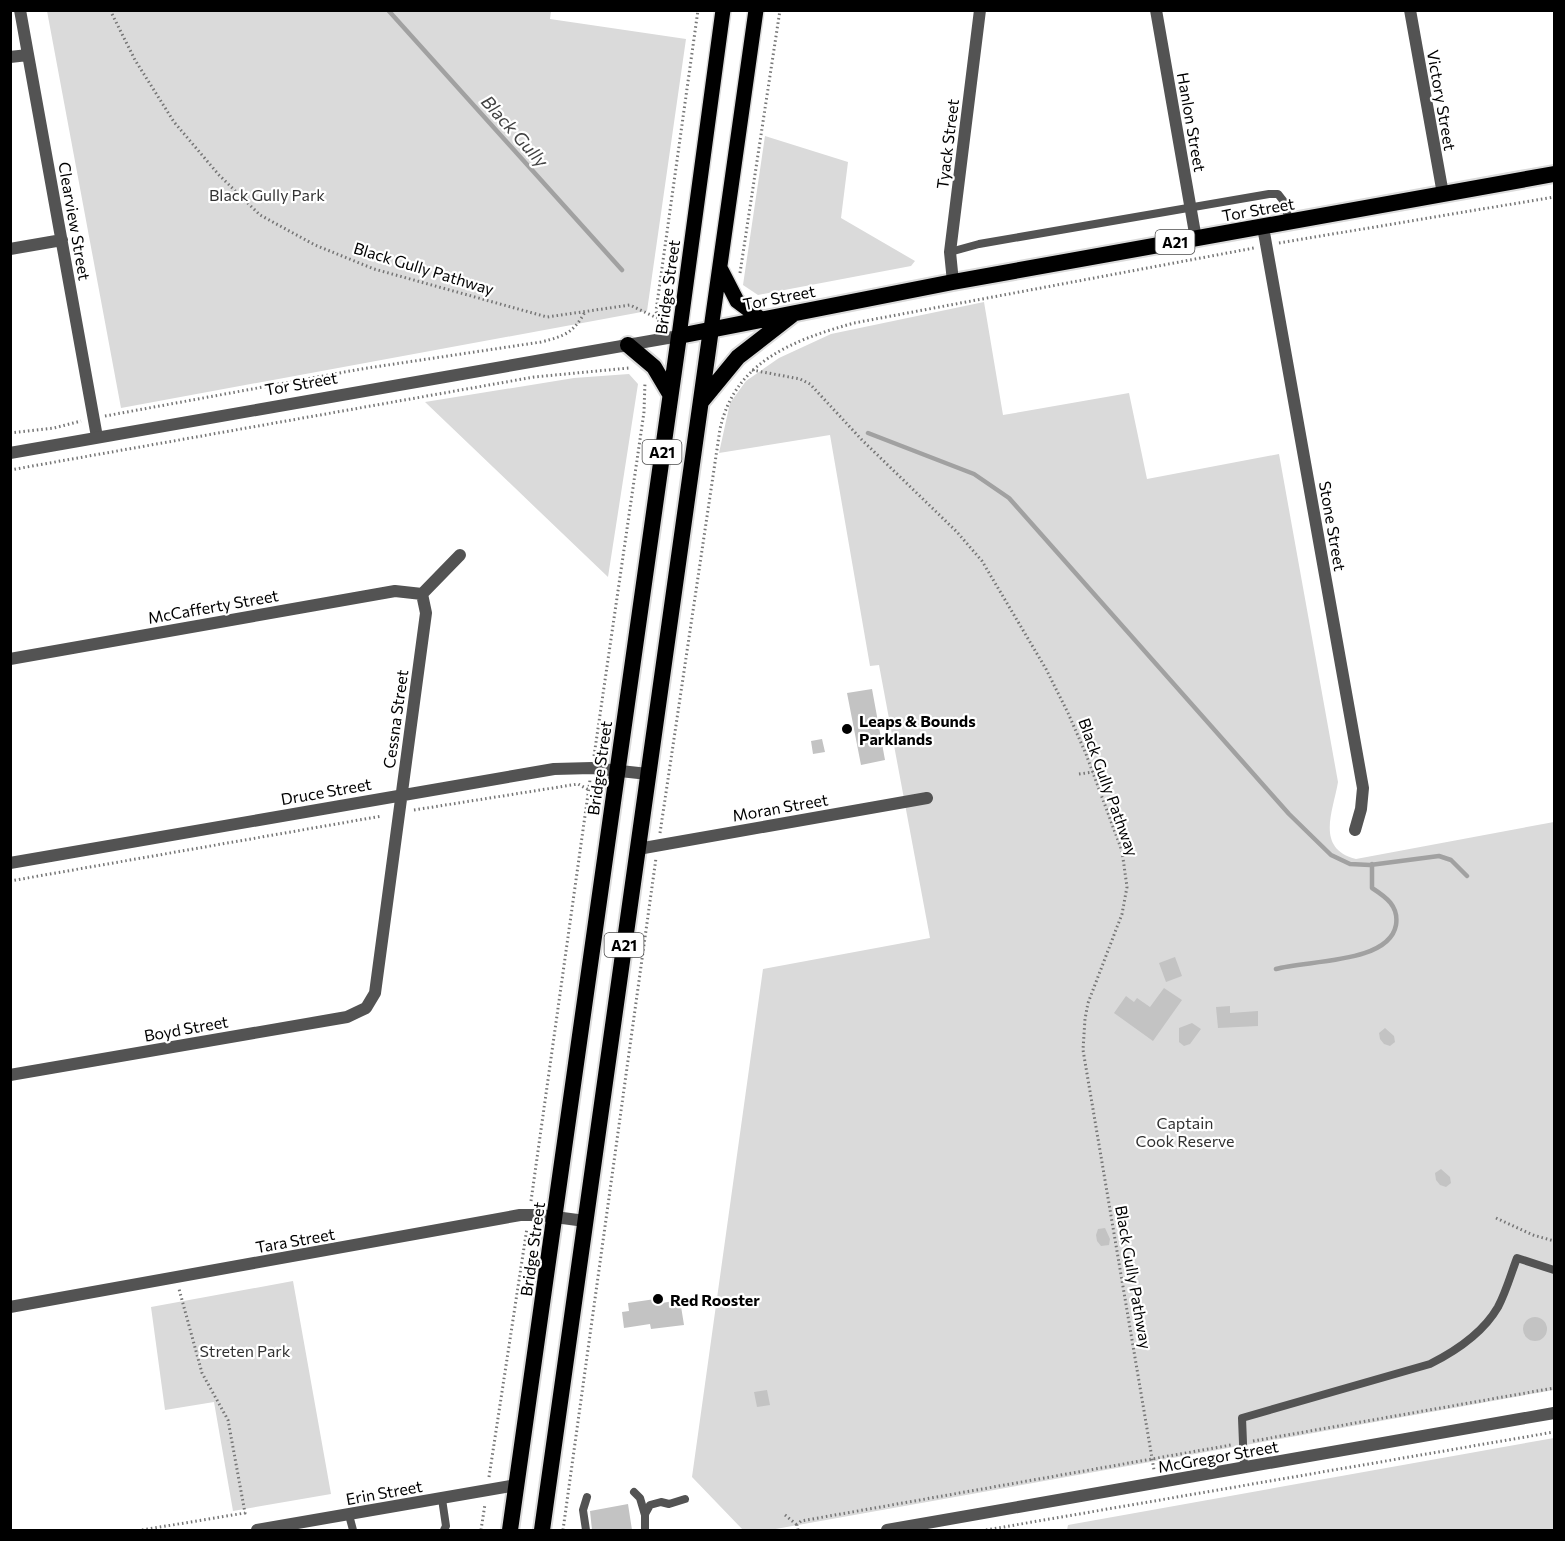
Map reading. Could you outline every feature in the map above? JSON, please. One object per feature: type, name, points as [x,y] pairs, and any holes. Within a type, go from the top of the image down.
[{"type":"highway","name":"Tor Street","points":[[679,336],[953,282],[1554,174]]},
{"type":"highway","name":"A21","points":[[542,1530],[700,403],[738,357],[795,313]]},
{"type":"highway","points":[[700,403],[711,329]]},
{"type":"highway","name":"Bridge Street","points":[[510,1530],[679,336]]},
{"type":"highway","points":[[628,345],[654,367],[670,394]]},
{"type":"main road","name":"Bridge Street","points":[[679,336],[723,10]]},
{"type":"main road","points":[[711,329],[756,10]]},
{"type":"main road","points":[[720,268],[737,301],[761,319]]},
{"type":"street","name":"Clearview Street","points":[[20,10],[97,437]]},
{"type":"street","name":"Tyack Street","points":[[953,282],[950,252],[980,10]]},
{"type":"street","name":"Hanlon Street","points":[[1156,10],[1196,239]]},
{"type":"street","name":"Victory Street","points":[[1410,10],[1443,194]]},
{"type":"street","points":[[10,57],[28,55]]},
{"type":"street","name":"Stone Street","points":[[1263,227],[1363,788],[1361,809],[1355,830]]},
{"type":"street","points":[[10,249],[62,240]]},
{"type":"street","name":"Tor Street","points":[[10,453],[679,336]]},
{"type":"street","points":[[422,594],[460,555]]},
{"type":"street","name":"McCafferty Street","points":[[10,659],[395,591],[422,594]]},
{"type":"street","name":"Cessna Street","points":[[366,1008],[375,993],[402,795],[426,614],[422,594]]},
{"type":"street","name":"Druce Street","points":[[10,863],[554,769],[592,768],[648,774]]},
{"type":"street","name":"Moran Street","points":[[638,849],[927,798]]},
{"type":"street","name":"Boyd Street","points":[[10,1075],[346,1017],[366,1008]]},
{"type":"street","name":"Tara Street","points":[[10,1307],[529,1214],[585,1221]]},
{"type":"street","name":"McGregor Street","points":[[887,1530],[1554,1413]]},
{"type":"street","name":"Erin Street","points":[[257,1530],[517,1485]]},
{"type":"lane","points":[[950,252],[979,244],[1274,193],[1283,199],[1289,222]]},
{"type":"lane","points":[[1244,1468],[1242,1418],[1430,1364],[1467,1342],[1492,1316],[1502,1299],[1517,1258],[1554,1270]]},
{"type":"lane","points":[[634,1492],[640,1498],[645,1515]]},
{"type":"lane","points":[[586,1530],[583,1509],[587,1497]]},
{"type":"lane","points":[[442,1499],[446,1526],[444,1530]]},
{"type":"lane","points":[[645,1530],[646,1509],[655,1503],[669,1504],[685,1499]]},
{"type":"lane","points":[[349,1515],[353,1530]]},
{"type":"path","name":"Black Gully Pathway","points":[[110,10],[135,60],[174,122],[219,175],[260,215],[315,245],[374,268],[547,317],[630,305],[648,312],[659,320],[656,311],[698,10]]},
{"type":"path","points":[[739,280],[780,10]]},
{"type":"path","points":[[563,1530],[658,845],[720,429],[723,412],[735,389],[752,370],[777,352],[819,333],[854,323],[1266,245],[1554,197]]},
{"type":"path","points":[[10,433],[54,428],[94,418],[361,369],[541,342],[565,336],[578,325],[585,312]]},
{"type":"path","points":[[748,366],[752,370]]},
{"type":"path","points":[[10,470],[534,377],[636,369]]},
{"type":"path","name":"Black Gully Pathway","points":[[752,370],[800,379],[810,384],[862,440],[928,502],[965,541],[990,574],[1046,669],[1093,771],[1122,851],[1127,887],[1122,915],[1088,1003],[1083,1050],[1153,1458]]},
{"type":"path","points":[[482,1530],[644,412],[645,374]]},
{"type":"path","points":[[1079,774],[1093,771]]},
{"type":"path","points":[[414,810],[578,784],[589,790]]},
{"type":"path","points":[[10,881],[382,816]]},
{"type":"path","points":[[1496,1218],[1533,1235],[1554,1241]]},
{"type":"path","points":[[142,1530],[245,1513],[228,1420],[202,1373],[176,1278]]},
{"type":"path","points":[[797,1525],[801,1521],[1554,1388]]},
{"type":"path","points":[[986,1530],[1153,1499],[1554,1432]]},
{"type":"path","points":[[785,1515],[797,1525],[798,1530]]},
{"type":"green space","name":"Black Gully Park","points":[[47,11],[551,11],[550,19],[686,39],[647,311],[121,408]]},
{"type":"green space","points":[[765,136],[848,162],[841,218],[915,261],[911,266],[758,295],[743,285]]},
{"type":"green space","name":"Captain Cook Reserve","points":[[984,302],[1003,415],[1129,393],[1147,479],[1279,454],[1338,782],[1330,828],[1335,847],[1343,854],[1356,859],[1554,822],[1554,1390],[770,1530],[743,1530],[692,1477],[763,969],[930,938],[879,665],[870,666],[830,435],[719,453],[730,403],[746,381],[779,358],[831,334]]},
{"type":"green space","points":[[629,374],[638,384],[608,577],[425,402],[574,378]]},
{"type":"green space","name":"Streten Park","points":[[293,1281],[331,1494],[233,1511],[214,1402],[165,1410],[151,1307]]},
{"type":"green space","points":[[1554,1438],[1554,1530],[1067,1530],[1068,1525]]},
{"type":"building","points":[[872,689],[885,760],[861,765],[847,693]]},
{"type":"building","points":[[822,739],[825,752],[813,754],[811,741]]},
{"type":"building","points":[[1175,957],[1182,976],[1166,982],[1159,963]]},
{"type":"building","points":[[1164,988],[1182,1000],[1153,1041],[1114,1013],[1126,996],[1134,1002],[1137,998],[1150,1007]]},
{"type":"building","points":[[1230,1006],[1230,1013],[1258,1011],[1258,1026],[1218,1028],[1216,1007]]},
{"type":"building","points":[[1192,1023],[1201,1029],[1190,1044],[1184,1046],[1179,1042],[1179,1028]]},
{"type":"building","points":[[1385,1028],[1394,1036],[1395,1042],[1390,1046],[1384,1044],[1380,1039],[1379,1033]]},
{"type":"building","points":[[1441,1169],[1450,1177],[1451,1183],[1446,1187],[1440,1185],[1436,1180],[1435,1173]]},
{"type":"building","points":[[1105,1228],[1110,1239],[1109,1245],[1101,1246],[1096,1235],[1098,1229]]},
{"type":"building","points":[[662,1298],[662,1303],[680,1300],[684,1325],[651,1329],[650,1324],[624,1328],[622,1312],[629,1311],[628,1303]]},
{"type":"building","points":[[1535,1317],[1540,1318],[1546,1324],[1546,1334],[1540,1340],[1535,1341],[1530,1340],[1524,1334],[1523,1329],[1524,1324],[1530,1318]]},
{"type":"building","points":[[767,1390],[770,1405],[757,1407],[754,1392]]},
{"type":"building","points":[[628,1504],[632,1530],[592,1530],[590,1511]]},
{"type":"waterway","name":"Black Gully","points":[[388,10],[622,270]]},
{"type":"waterway","points":[[868,433],[974,474],[1009,498],[1289,814],[1331,855],[1350,864],[1370,865],[1439,856],[1451,860],[1467,876]]},
{"type":"waterway","points":[[1276,969],[1363,954],[1379,947],[1390,938],[1396,925],[1395,912],[1387,899],[1372,888],[1372,864]]},
{"type":"place","name":"Leaps & Bounds Parklands","points":[[847,729]]},
{"type":"place","name":"Red Rooster","points":[[658,1299]]}]
